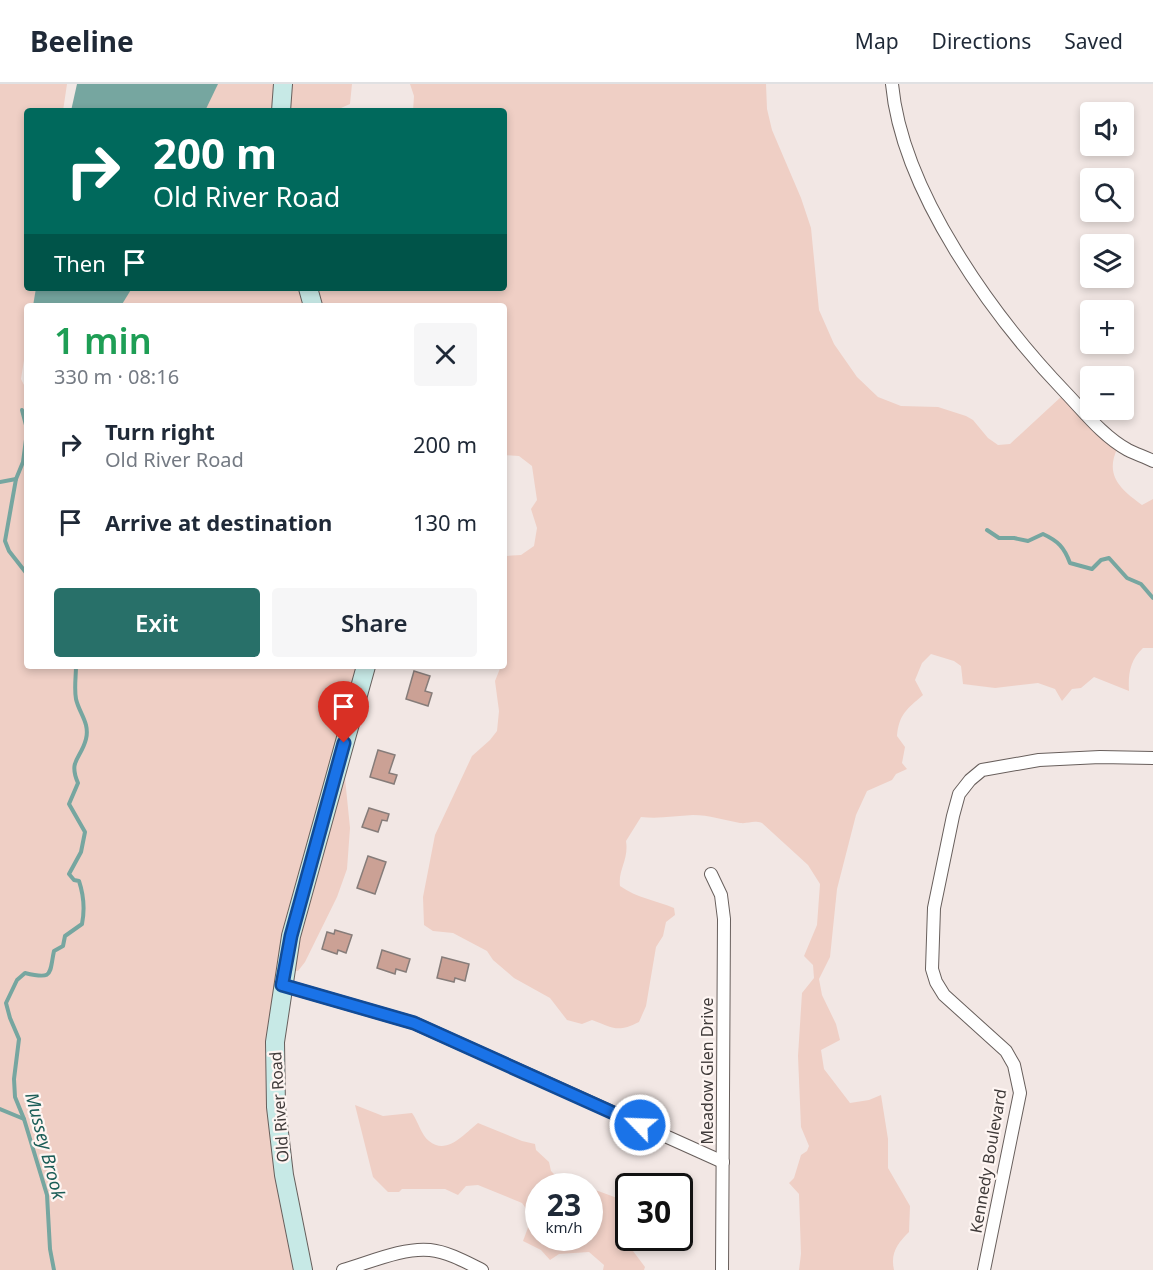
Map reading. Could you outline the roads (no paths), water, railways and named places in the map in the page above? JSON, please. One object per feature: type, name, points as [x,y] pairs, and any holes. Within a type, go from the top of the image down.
[{"type":"main road","points":[[281,108],[283,84]]},
{"type":"main road","name":"Old River Road","points":[[303,1270],[284,1175],[276,1107],[275,1042],[291,936],[365,669]]},
{"type":"street","points":[[891,84],[904,145],[934,212],[977,283],[1026,350],[1096,424],[1126,449],[1153,461]]},
{"type":"street","name":"Kennedy Boulevard","points":[[984,1270],[1020,1093],[1014,1065],[1006,1051],[944,995],[936,982],[932,969],[934,908],[952,816],[959,794],[982,770],[1039,760],[1100,757],[1153,758]]},
{"type":"street","name":"Meadow Glen Drive","points":[[711,874],[721,895],[724,919],[722,1270]]},
{"type":"street","points":[[282,985],[414,1023],[723,1162]]},
{"type":"street","points":[[343,1270],[413,1250],[429,1250],[447,1254],[482,1270]]},
{"type":"water","points":[[77,84],[218,84],[206,108],[72,108]]},
{"type":"water","points":[[36,291],[130,291],[123,303],[34,303]]},
{"type":"waterway","name":"Mussey Brook","points":[[22,410],[24,418]]},
{"type":"waterway","name":"Mussey Brook","points":[[24,454],[16,479],[5,541],[9,551],[24,570]]},
{"type":"waterway","points":[[0,482],[16,479]]},
{"type":"waterway","points":[[987,530],[999,538],[1028,541],[1043,534],[1060,545],[1070,563],[1092,569],[1101,560],[1109,558],[1127,578],[1141,584],[1153,598]]},
{"type":"waterway","name":"Mussey Brook","points":[[54,1270],[50,1249],[47,1195],[15,1097],[14,1079],[19,1039],[6,1003],[17,980],[25,973],[41,976],[48,973],[54,951],[63,946],[65,936],[82,924],[84,908],[81,887],[79,881],[74,880],[69,874],[81,852],[85,832],[69,804],[78,783],[74,769],[76,760],[84,746],[87,733],[76,699],[76,669]]},
{"type":"waterway","points":[[0,1109],[24,1119]]}]
